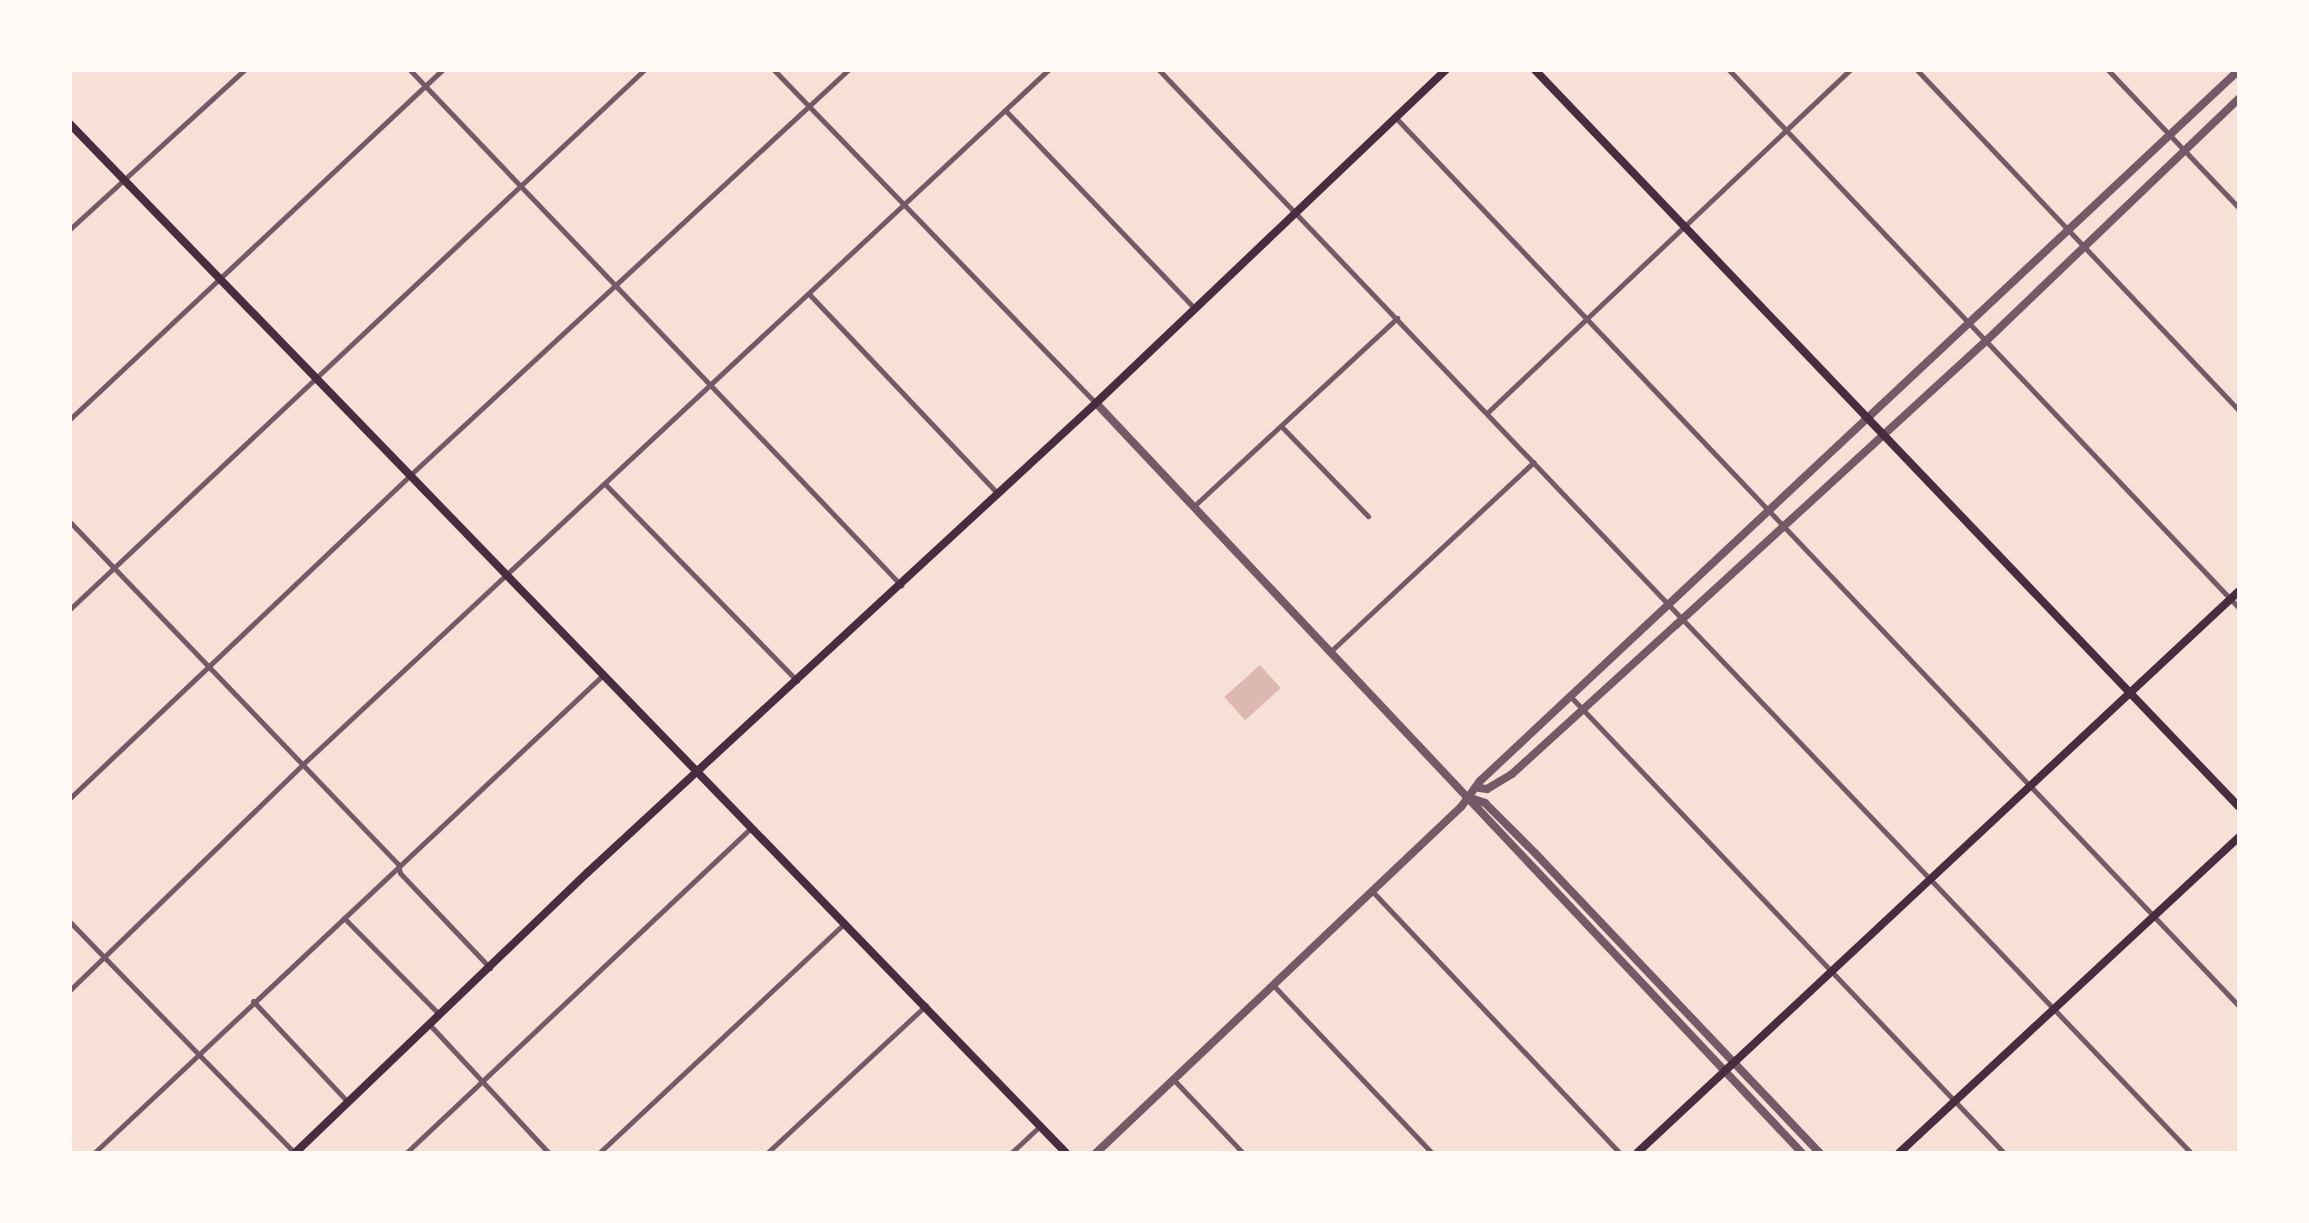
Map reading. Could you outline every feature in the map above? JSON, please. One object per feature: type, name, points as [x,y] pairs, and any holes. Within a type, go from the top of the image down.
[{"type":"main road","points":[[295,1153],[1446,70]]},
{"type":"main road","points":[[1535,70],[2239,807]]},
{"type":"main road","points":[[70,124],[696,774],[927,1005],[1066,1153]]},
{"type":"main road","points":[[1637,1153],[2239,591]]},
{"type":"main road","points":[[1899,1153],[2239,837]]},
{"type":"street","points":[[70,229],[244,70]]},
{"type":"street","points":[[410,70],[901,585]]},
{"type":"street","points":[[70,419],[442,70]]},
{"type":"street","points":[[70,610],[644,70]]},
{"type":"street","points":[[774,70],[1194,506],[1470,798],[1476,811],[1802,1153]]},
{"type":"street","points":[[70,798],[408,477],[848,70]]},
{"type":"street","points":[[70,990],[303,764],[1048,70]]},
{"type":"street","points":[[1160,70],[2191,1153]]},
{"type":"street","points":[[1729,70],[2239,608]]},
{"type":"street","points":[[1488,412],[1850,70]]},
{"type":"street","points":[[1917,70],[2239,410]]},
{"type":"street","points":[[2108,70],[2239,208]]},
{"type":"street","points":[[1479,788],[1480,781],[2239,70]]},
{"type":"street","points":[[1096,1153],[1479,788],[1501,782],[1583,709],[1986,340],[2239,98]]},
{"type":"street","points":[[1004,110],[1195,310]]},
{"type":"street","points":[[1396,118],[2239,1006]]},
{"type":"street","points":[[809,294],[998,494]]},
{"type":"street","points":[[1194,506],[1397,318]]},
{"type":"street","points":[[1282,427],[1368,516]]},
{"type":"street","points":[[1331,651],[1534,462]]},
{"type":"street","points":[[605,484],[797,681]]},
{"type":"street","points":[[70,522],[398,864],[400,873],[490,968]]},
{"type":"street","points":[[94,1153],[602,676]]},
{"type":"street","points":[[1570,696],[2004,1153]]},
{"type":"street","points":[[1470,798],[1485,803],[1820,1153]]},
{"type":"street","points":[[406,1153],[751,828]]},
{"type":"street","points":[[1372,891],[1620,1153]]},
{"type":"street","points":[[1574,914],[1584,905]]},
{"type":"street","points":[[344,918],[439,1014]]},
{"type":"street","points":[[70,922],[295,1153]]},
{"type":"street","points":[[599,1153],[846,922]]},
{"type":"street","points":[[1645,990],[1655,980]]},
{"type":"street","points":[[1272,985],[1432,1153]]},
{"type":"street","points":[[253,1001],[349,1103]]},
{"type":"street","points":[[767,1153],[927,1005]]},
{"type":"street","points":[[429,1024],[549,1153]]},
{"type":"street","points":[[1173,1080],[1243,1153]]},
{"type":"street","points":[[1010,1153],[1040,1125]]},
{"type":"shaded area","points":[[1260,665],[1281,688],[1245,720],[1224,697]]}]
